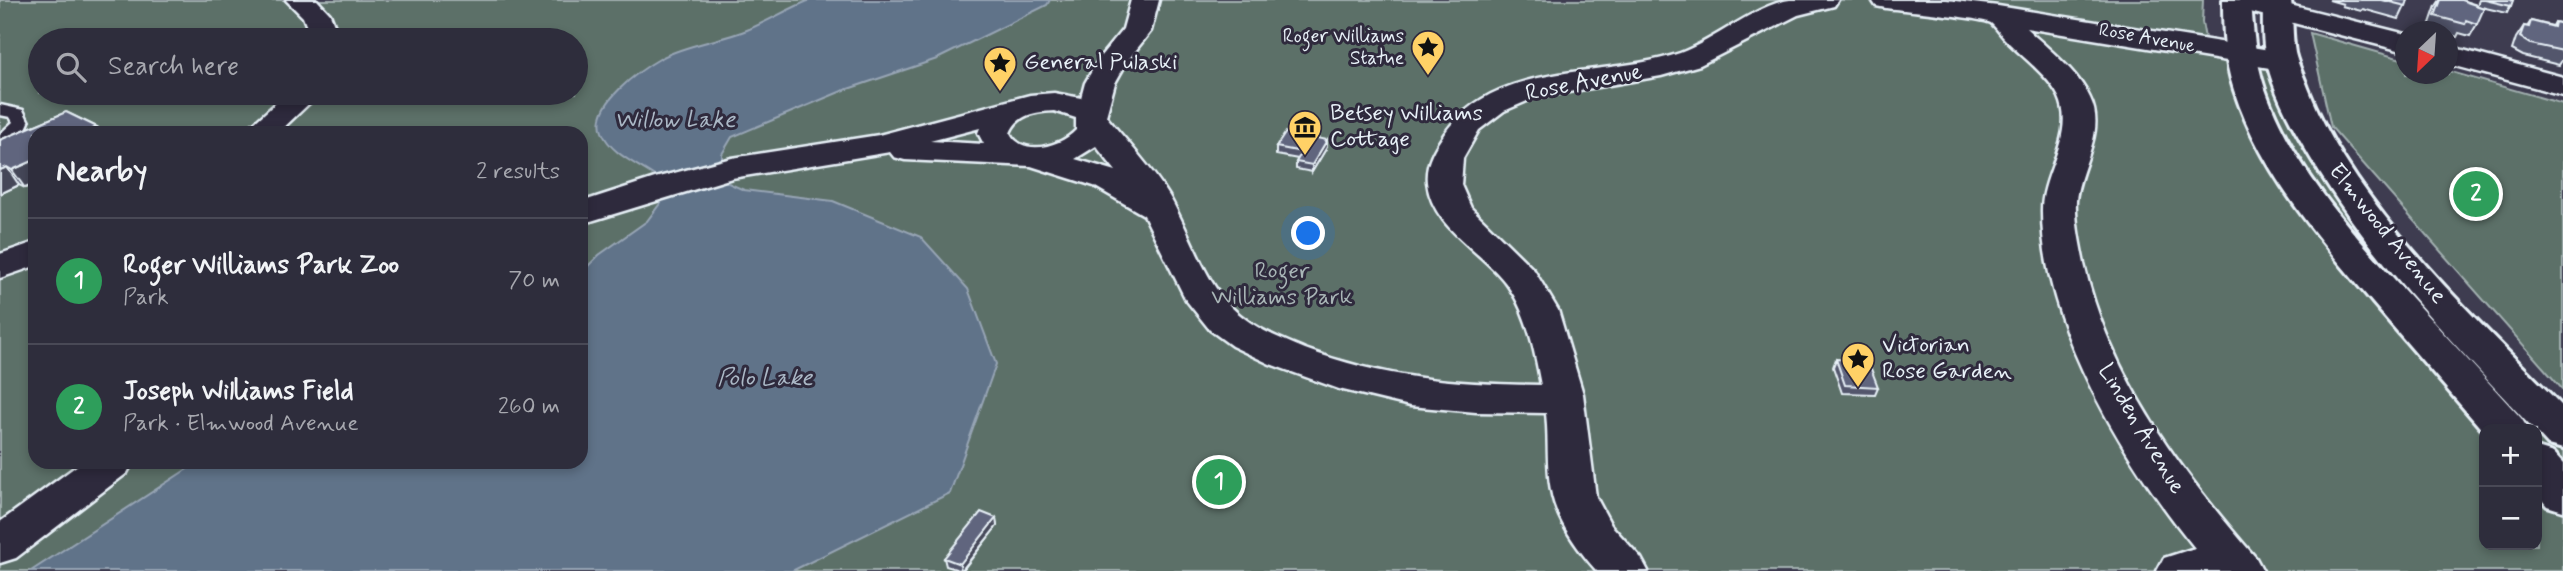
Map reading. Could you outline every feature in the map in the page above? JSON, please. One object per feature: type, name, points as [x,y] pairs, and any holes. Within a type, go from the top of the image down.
[{"type":"main road","name":"Elmwood Avenue","points":[[2237,0],[2240,54],[2258,110],[2286,164],[2366,271],[2502,424]]},
{"type":"main road","name":"Elmwood Avenue","points":[[2276,4],[2282,61],[2306,122],[2339,178],[2417,276],[2563,434]]},
{"type":"main road","points":[[2542,470],[2563,494]]},
{"type":"street","points":[[300,0],[316,14],[321,28]]},
{"type":"street","points":[[855,148],[1029,156],[1064,153],[1078,147],[1093,132],[1092,118],[1100,83],[1115,57],[1137,32],[1146,0]]},
{"type":"street","name":"Rose Avenue","points":[[1625,571],[1594,536],[1574,498],[1563,399],[1551,345],[1532,295],[1507,262],[1465,223],[1448,198],[1444,171],[1454,141],[1474,119],[1506,99],[1562,83],[1647,70],[1688,60],[1727,43],[1779,11],[1824,0]]},
{"type":"street","name":"Rose Avenue","points":[[1886,0],[1998,14],[2282,61]]},
{"type":"street","points":[[2237,0],[2276,4],[2395,40]]},
{"type":"street","name":"Linden Avenue","points":[[1998,14],[2016,37],[2067,86],[2080,112],[2077,138],[2063,174],[2058,207],[2070,277],[2091,343],[2108,379],[2153,457],[2234,563]]},
{"type":"street","points":[[1115,57],[1018,108],[999,121],[993,134],[1006,149],[1106,179],[1134,194],[1162,214]]},
{"type":"street","points":[[2458,58],[2563,86]]},
{"type":"street","points":[[588,212],[641,193],[738,166],[855,148],[1045,102],[1067,104],[1092,118],[1139,177],[1162,214],[1214,313],[1239,334],[1256,344],[1332,373],[1389,388],[1460,397],[1563,399]]},
{"type":"street","points":[[267,126],[291,105]]},
{"type":"street","points":[[0,267],[28,256]]},
{"type":"street","points":[[0,546],[103,469]]},
{"type":"street","points":[[2180,571],[2234,563]]},
{"type":"lane","points":[[0,110],[17,113],[21,122],[10,136],[0,142]]},
{"type":"green space","name":"Roger Williams Park","points":[[0,0],[2203,0],[2202,22],[2206,44],[2275,58],[2296,110],[2563,441],[2563,571],[0,571]]},
{"type":"green space","points":[[2310,33],[2395,57],[2395,84],[2458,84],[2458,74],[2563,104],[2563,390],[2331,127]]},
{"type":"water","name":"Polo Lake","points":[[810,0],[1050,0],[1047,5],[937,59],[842,91],[732,137],[722,154],[722,175],[728,183],[744,190],[833,201],[921,237],[968,289],[996,364],[950,493],[792,571],[31,571],[187,469],[588,469],[588,266],[647,221],[670,190],[663,182],[624,157],[607,142],[602,132],[604,110],[610,99],[630,79],[661,58],[747,30]]},
{"type":"building","points":[[2382,0],[2408,0],[2406,6]]},
{"type":"building","points":[[2441,0],[2461,0],[2484,8],[2477,24],[2466,20],[2465,24],[2435,16]]},
{"type":"building","points":[[2485,0],[2513,0],[2511,6]]},
{"type":"building","points":[[2531,21],[2554,27],[2555,22],[2563,24],[2563,51],[2531,44],[2520,37],[2524,26],[2529,27]]},
{"type":"building","points":[[66,112],[95,126],[33,126]]},
{"type":"building","points":[[28,128],[28,163],[12,170],[7,167],[0,170],[0,140]]},
{"type":"building","points":[[1286,132],[1327,140],[1312,165],[1296,162],[1302,152],[1276,147]]},
{"type":"building","points":[[1836,359],[1868,361],[1878,387],[1845,385]]},
{"type":"building","points":[[981,512],[996,518],[960,564],[944,558]]},
{"type":"place","name":"Roger Williams Statue","points":[[1428,77]]},
{"type":"place","name":"General Pulaski","points":[[1000,93]]},
{"type":"place","name":"Betsey Williams Cottage","points":[[1305,157]]},
{"type":"place","name":"Joseph Williams Field","points":[[2476,194]]},
{"type":"place","name":"Victorian Rose Garden","points":[[1858,389]]},
{"type":"place","name":"Roger Williams Park Zoo","points":[[1219,482]]},
{"type":"water label","name":"Willow Lake","points":[[675,120]]}]
